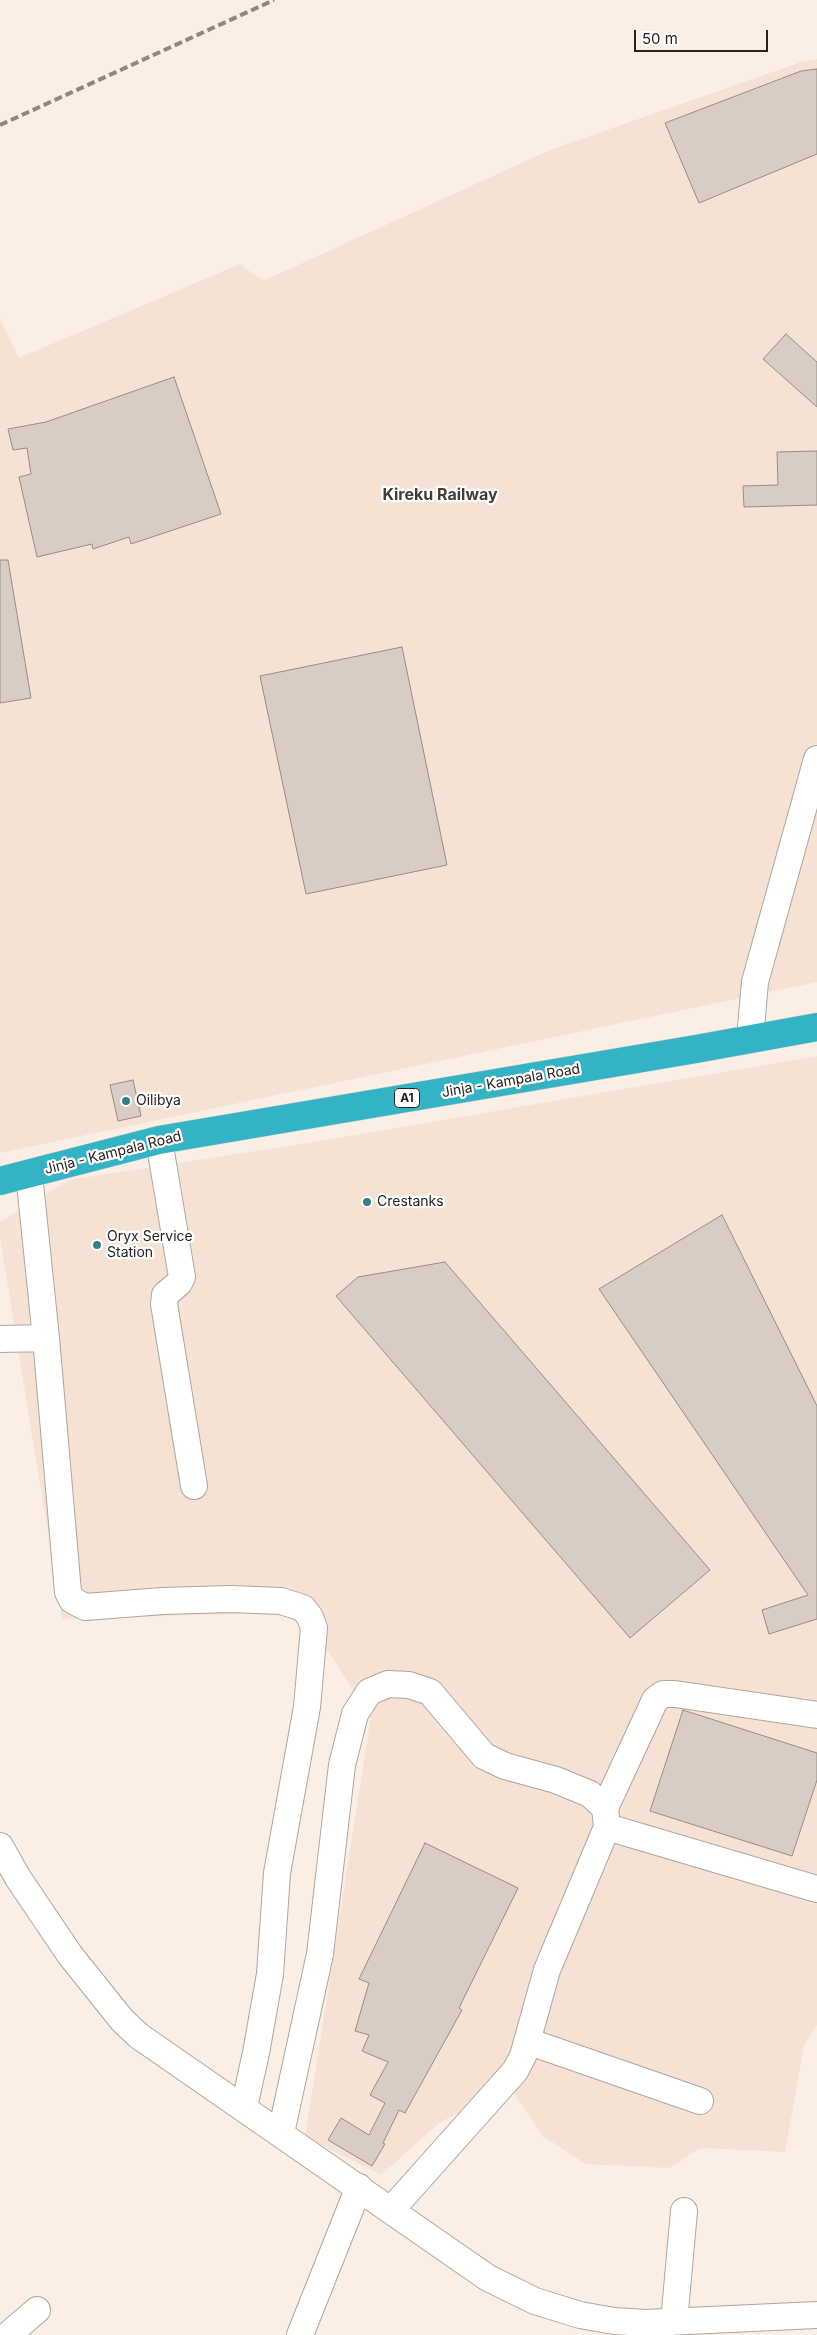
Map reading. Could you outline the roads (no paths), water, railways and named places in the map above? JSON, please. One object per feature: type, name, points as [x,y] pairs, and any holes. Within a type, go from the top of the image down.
[{"type":"highway","name":"Jinja - Kampala Road","points":[[0,1181],[159,1140],[817,1027]]},
{"type":"street","points":[[750,1039],[752,1000],[757,974],[817,759]]},
{"type":"street","points":[[159,1140],[182,1277],[179,1283],[165,1295],[164,1304],[194,1486]]},
{"type":"street","points":[[29,1174],[46,1338],[68,1592],[72,1600],[86,1607],[162,1601],[231,1599],[281,1601],[303,1608],[310,1617],[314,1628],[307,1707],[277,1873],[270,1974],[256,2054],[244,2107]]},
{"type":"street","points":[[0,1339],[46,1338]]},
{"type":"street","points":[[281,2133],[320,1954],[342,1765],[355,1714],[369,1692],[388,1684],[409,1685],[430,1692],[484,1756],[505,1766],[556,1780],[590,1794],[606,1818],[817,1889]]},
{"type":"street","points":[[391,2210],[514,2071],[523,2056],[547,1970],[606,1818],[655,1700],[663,1694],[675,1694],[817,1715]]},
{"type":"street","points":[[0,1846],[18,1878],[70,1955],[122,2020],[139,2036],[488,2278],[535,2301],[580,2315],[614,2321],[674,2322],[713,2328],[817,2315]]},
{"type":"street","points":[[527,2041],[700,2100]]},
{"type":"street","points":[[300,2335],[359,2187]]},
{"type":"street","points":[[674,2322],[684,2211]]},
{"type":"street","points":[[8,2335],[38,2310]]},
{"type":"railway","points":[[0,125],[274,0]]},
{"type":"place","name":"Oilibya","points":[[126,1101]]},
{"type":"place","name":"Crestanks","points":[[367,1202]]},
{"type":"place","name":"Oryx Service Station","points":[[97,1245]]},
{"type":"district","name":"Kireku Railway","points":[[440,495]]}]
